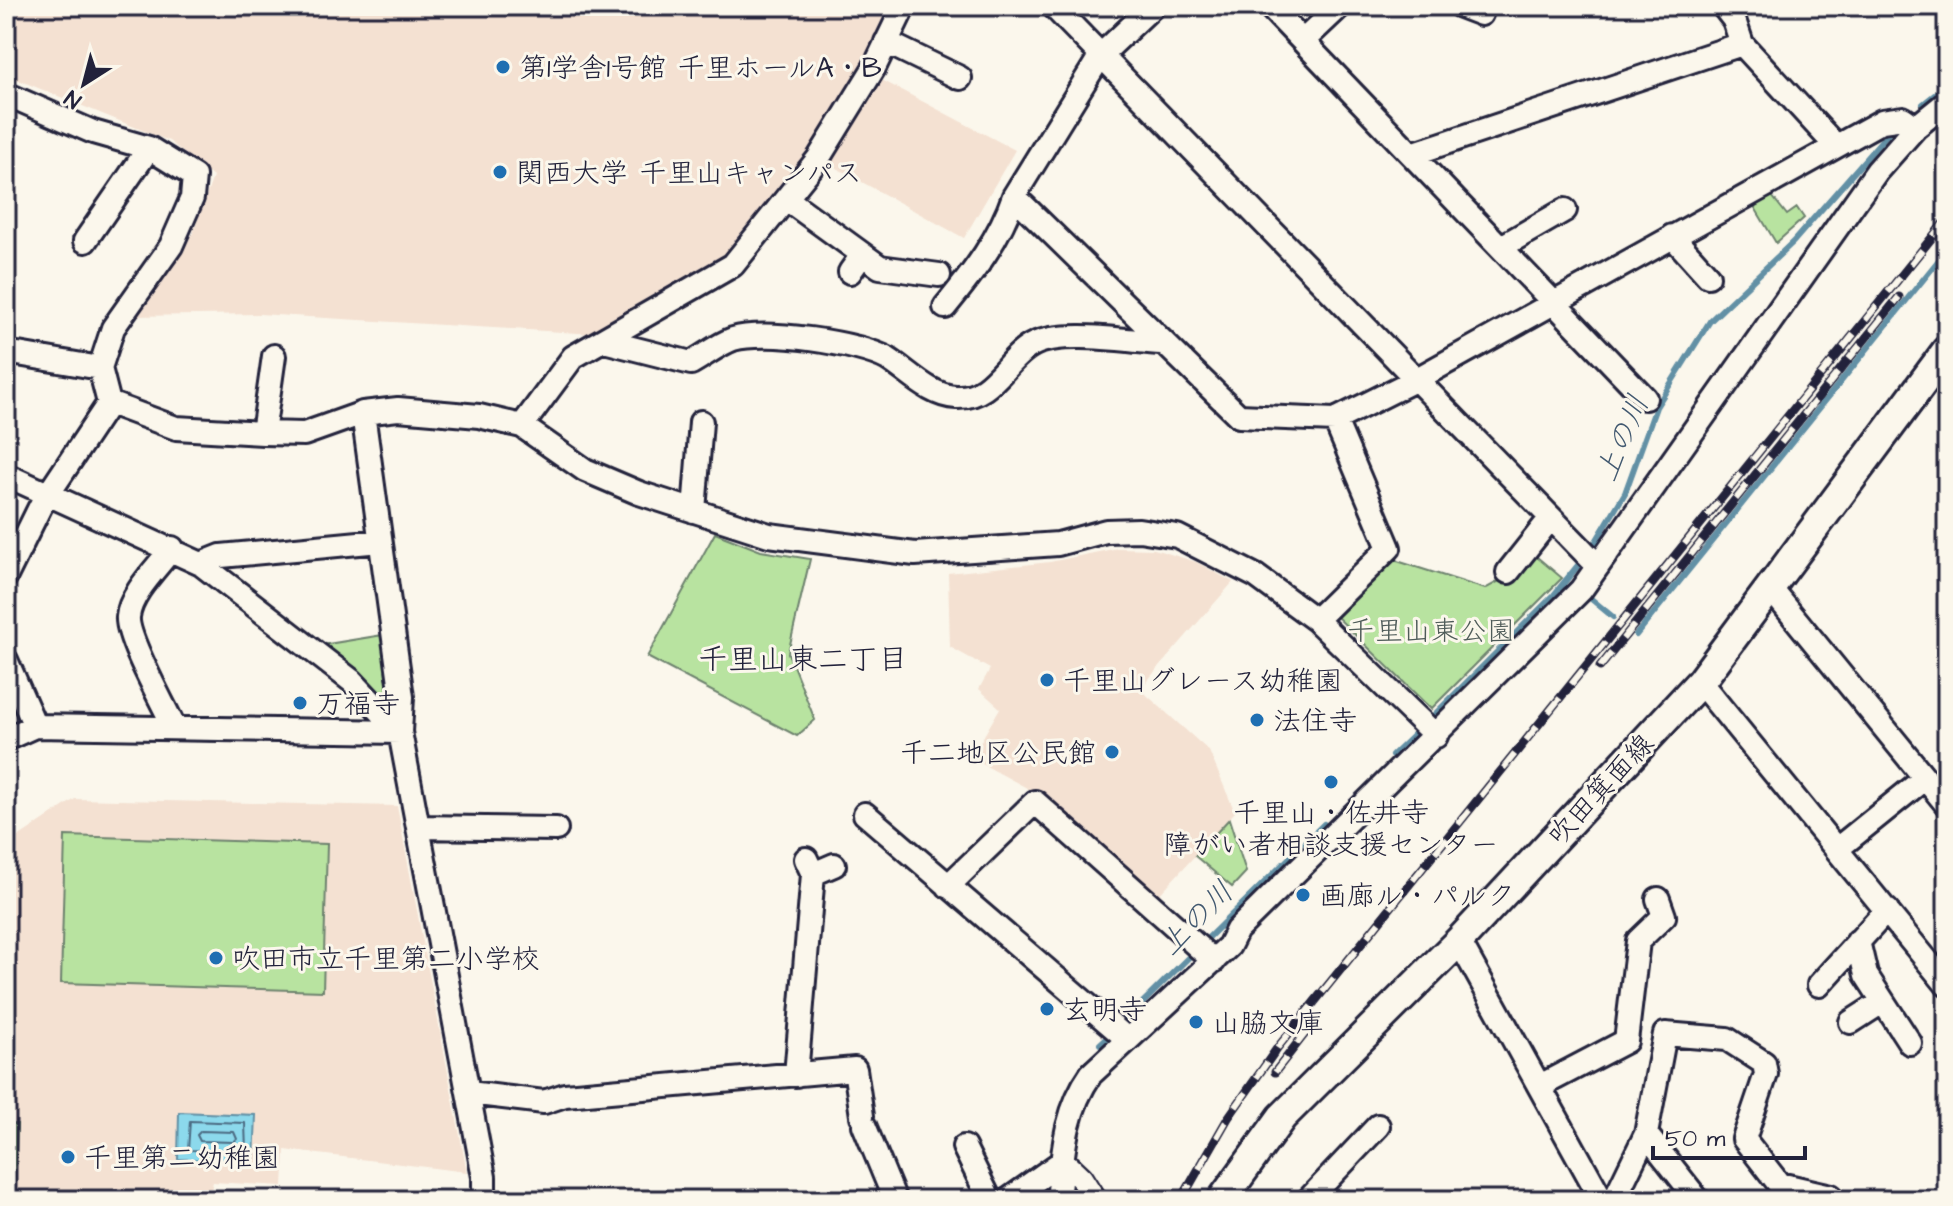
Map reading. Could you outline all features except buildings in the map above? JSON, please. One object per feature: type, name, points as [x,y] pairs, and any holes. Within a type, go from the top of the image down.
[{"type":"main road","name":"吹田箕面線","points":[[1222,1200],[1282,1117],[1459,941],[1700,682],[1947,350]]},
{"type":"street","points":[[522,426],[573,357],[733,265],[788,200],[834,133],[904,6]]},
{"type":"street","points":[[1053,6],[1590,559]]},
{"type":"street","points":[[945,307],[974,272],[1007,217],[1014,196],[1101,55],[1153,6]]},
{"type":"street","points":[[1269,6],[1645,398]]},
{"type":"street","points":[[1303,41],[1340,6]]},
{"type":"street","points":[[1723,6],[1734,20],[1742,44],[1835,145]]},
{"type":"street","points":[[886,42],[960,78]]},
{"type":"street","points":[[1412,154],[1742,44]]},
{"type":"street","points":[[6,94],[93,132],[149,148],[194,176],[192,198],[171,246],[113,328],[100,368],[109,403],[48,493],[6,576]]},
{"type":"street","points":[[1058,1200],[1065,1138],[1078,1093],[1119,1032],[1204,953],[1229,946],[1237,930],[1428,727],[1565,607],[1590,559],[1870,180],[1916,127],[1947,102]]},
{"type":"street","points":[[1014,196],[1239,416],[1335,420],[1415,380],[1835,145],[1889,118],[1903,118],[1916,127]]},
{"type":"street","points":[[85,241],[149,148]]},
{"type":"street","points":[[788,200],[856,264],[939,275]]},
{"type":"street","points":[[1501,247],[1565,210]]},
{"type":"street","points":[[1672,236],[1708,276]]},
{"type":"street","points":[[604,341],[691,363],[735,339],[784,337],[835,342],[880,355],[930,389],[955,397],[973,395],[1033,344],[1054,338],[1161,343]]},
{"type":"street","points":[[6,355],[18,354],[100,368]]},
{"type":"street","points":[[263,433],[274,356]]},
{"type":"street","points":[[109,403],[176,428],[263,433],[304,434],[363,413],[411,410],[479,416],[522,426],[585,470],[639,493],[769,535],[915,554],[1058,544],[1106,531],[1139,530],[1177,536],[1256,576],[1316,620],[1428,727]]},
{"type":"street","points":[[363,413],[402,697],[400,732],[469,1093],[484,1177],[484,1200]]},
{"type":"street","points":[[1316,620],[1389,548],[1335,420]]},
{"type":"street","points":[[694,511],[701,422]]},
{"type":"street","points":[[6,475],[172,548],[201,564],[352,681],[400,732]]},
{"type":"street","points":[[1508,572],[1550,519]]},
{"type":"street","points":[[201,564],[221,556],[380,541]]},
{"type":"street","points":[[172,548],[135,599],[128,617],[133,640],[174,727]]},
{"type":"street","points":[[1771,589],[1947,805]]},
{"type":"street","points":[[6,660],[35,726]]},
{"type":"street","points":[[1700,682],[1947,985]]},
{"type":"street","points":[[6,739],[35,726],[400,732]]},
{"type":"street","points":[[1837,849],[1925,778]]},
{"type":"street","points":[[948,886],[1035,802],[1204,953]]},
{"type":"street","points":[[865,814],[1119,1032]]},
{"type":"street","points":[[418,827],[556,829]]},
{"type":"street","points":[[796,1075],[818,866]]},
{"type":"street","points":[[1540,1086],[1626,1041],[1638,941],[1664,916],[1658,899]]},
{"type":"street","points":[[1819,985],[1887,910]]},
{"type":"street","points":[[1459,941],[1602,1200]]},
{"type":"street","points":[[1858,941],[1866,975],[1910,1043]]},
{"type":"street","points":[[1851,1022],[1882,1002]]},
{"type":"street","points":[[1614,1200],[1646,1134],[1665,1034],[1727,1039],[1764,1063],[1766,1074],[1744,1139],[1779,1184],[1831,1196],[1835,1200]]},
{"type":"street","points":[[469,1093],[544,1102],[565,1095],[855,1069],[863,1121],[895,1200]]},
{"type":"street","points":[[1308,1200],[1378,1126]]},
{"type":"street","points":[[1646,1134],[1698,1200]]},
{"type":"street","points":[[964,1147],[990,1200]]},
{"type":"street","points":[[1008,1200],[1063,1161]]},
{"type":"street","points":[[1063,1161],[1081,1178],[1095,1200]]},
{"type":"shaded area","name":"関西大学 千里山キャンパス","points":[[6,6],[892,6],[863,69],[778,193],[723,257],[595,334],[259,314],[134,316],[193,233],[213,177],[169,141],[6,75]]},
{"type":"shaded area","points":[[878,78],[1015,150],[964,238],[829,164]]},
{"type":"shaded area","name":"千里山グレース幼稚園","points":[[1118,548],[1154,549],[1196,562],[1233,582],[1140,689],[1209,751],[1235,812],[1157,897],[1038,794],[971,758],[1000,708],[979,689],[990,669],[950,647],[948,573],[1050,562]]},
{"type":"shaded area","name":"吹田市立千里第二小学校","points":[[75,799],[397,806],[467,1172],[285,1150],[283,1186],[213,1182],[211,1190],[201,1189],[200,1200],[6,1200],[6,845]]},
{"type":"green space","points":[[1768,191],[1787,215],[1797,208],[1804,218],[1776,243],[1754,206],[1750,208],[1747,203]]},
{"type":"green space","points":[[715,533],[761,551],[810,559],[788,653],[815,720],[797,736],[647,657]]},
{"type":"green space","name":"千里山東公園","points":[[1531,552],[1562,578],[1431,709],[1337,617],[1394,560],[1485,589],[1516,572]]},
{"type":"green space","points":[[383,635],[391,690],[385,696],[322,645]]},
{"type":"green space","points":[[1229,819],[1246,872],[1232,887],[1195,856]]},
{"type":"green space","points":[[65,836],[327,844],[323,991],[61,983]]},
{"type":"green space","points":[[6,1124],[17,1124],[14,1199],[6,1198]]},
{"type":"water","points":[[179,1112],[256,1115],[254,1161],[178,1159]]},
{"type":"waterway","name":"上の川","points":[[1923,104],[1947,85]]},
{"type":"waterway","name":"上の川","points":[[1429,720],[1554,595],[1592,548],[1625,493],[1656,407],[1710,321],[1793,242],[1889,132]]},
{"type":"waterway","points":[[1636,635],[1947,250]]},
{"type":"waterway","points":[[1590,598],[1613,617]]},
{"type":"waterway","name":"上の川","points":[[1392,756],[1421,728]]},
{"type":"waterway","name":"上の川","points":[[1203,943],[1324,824]]},
{"type":"waterway","name":"上の川","points":[[1120,1025],[1195,951]]},
{"type":"waterway","name":"上の川","points":[[1100,1044],[1112,1033]]},
{"type":"railway","points":[[1181,1200],[1228,1118],[1278,1047],[1947,219]]},
{"type":"railway","points":[[1600,667],[1899,297]]},
{"type":"railway","points":[[1275,1072],[1314,1022]]},
{"type":"place","name":"第1学舎1号館 千里ホールA・B","points":[[503,67]]},
{"type":"place","name":"関西大学 千里山キャンパス","points":[[500,172]]},
{"type":"place","name":"千里山グレース幼稚園","points":[[1047,680]]},
{"type":"place","name":"万福寺","points":[[300,703]]},
{"type":"place","name":"法住寺","points":[[1257,720]]},
{"type":"place","name":"千二地区公民館","points":[[1112,752]]},
{"type":"place","name":"千里山・佐井寺 障がい者相談支援センター","points":[[1331,782]]},
{"type":"place","name":"画廊ル・パルク","points":[[1303,895]]},
{"type":"place","name":"吹田市立千里第二小学校","points":[[216,958]]},
{"type":"place","name":"玄明寺","points":[[1047,1009]]},
{"type":"place","name":"山脇文庫","points":[[1196,1022]]},
{"type":"place","name":"千里第二幼稚園","points":[[68,1157]]},
{"type":"district","name":"千里山東二丁目","points":[[803,659]]}]
